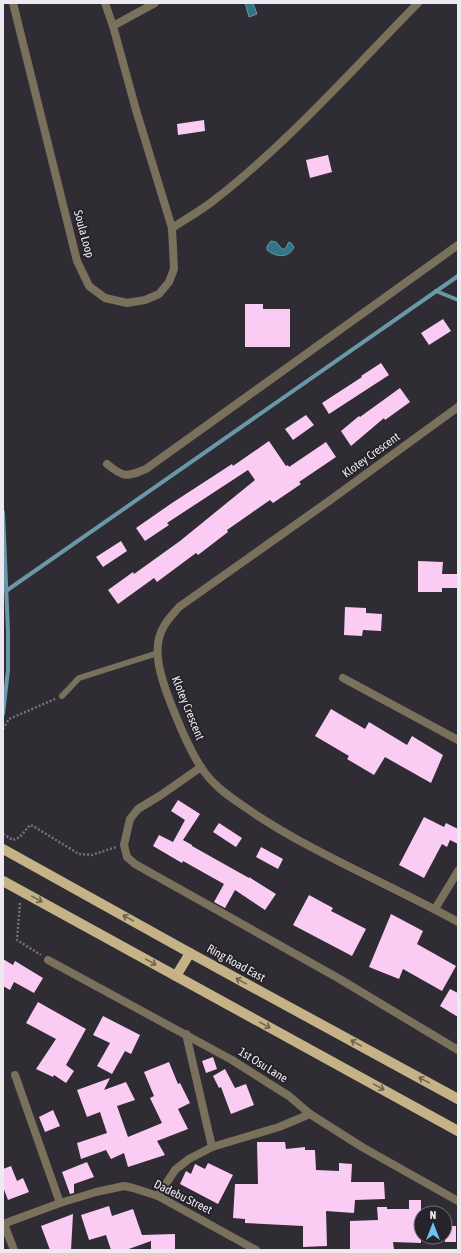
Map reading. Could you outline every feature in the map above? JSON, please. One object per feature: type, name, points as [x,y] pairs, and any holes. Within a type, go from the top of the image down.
[{"type":"main road","name":"Ring Road East","points":[[3,849],[458,1099]]},
{"type":"main road","points":[[3,881],[458,1131]]},
{"type":"main road","points":[[176,976],[190,953]]},
{"type":"street","name":"Soula Loop","points":[[13,3],[77,262],[89,286],[105,298],[127,303],[145,300],[159,294],[169,282],[174,269],[172,228],[105,3]]},
{"type":"street","points":[[113,26],[155,3]]},
{"type":"street","points":[[172,228],[212,202],[254,167],[300,124],[418,3]]},
{"type":"street","points":[[107,464],[119,474],[131,475],[146,469],[458,245]]},
{"type":"street","name":"Klotey Crescent","points":[[458,407],[323,505],[179,606],[163,626],[157,646],[164,686],[180,726],[201,767],[222,792],[275,827],[364,875],[458,922]]},
{"type":"street","points":[[343,678],[458,740]]},
{"type":"street","points":[[201,767],[138,809],[130,819],[124,845],[128,857],[135,864],[338,978],[458,1050]]},
{"type":"street","points":[[435,910],[458,871]]},
{"type":"street","name":"1st Osu Lane","points":[[48,960],[232,1060],[289,1096],[310,1114],[362,1148],[458,1201]]},
{"type":"street","points":[[186,1034],[212,1148]]},
{"type":"street","points":[[15,1076],[60,1203]]},
{"type":"street","points":[[158,1196],[175,1170],[188,1159],[212,1148],[279,1127],[310,1114]]},
{"type":"street","name":"Dadebu Street","points":[[4,1224],[60,1203],[96,1192],[124,1186],[158,1196],[252,1249]]},
{"type":"street","points":[[4,1224],[14,1250]]},
{"type":"lane","points":[[62,696],[79,678],[158,653]]},
{"type":"path","points":[[3,729],[9,719],[62,696]]},
{"type":"path","points":[[3,834],[13,840],[20,837],[30,825],[79,854],[92,855],[124,845]]},
{"type":"path","points":[[21,891],[17,940],[48,960]]},
{"type":"water","points":[[245,3],[253,3],[257,14],[249,17]]},
{"type":"water","points":[[271,241],[276,242],[282,249],[285,249],[289,242],[294,247],[289,254],[282,256],[274,254],[267,250],[267,246]]},
{"type":"building","points":[[204,120],[205,131],[178,135],[177,124]]},
{"type":"building","points":[[328,155],[332,172],[310,178],[306,160]]},
{"type":"building","points":[[245,304],[263,304],[263,309],[290,309],[290,347],[245,347]]},
{"type":"building","points":[[443,319],[451,331],[429,345],[421,333]]},
{"type":"building","points":[[381,363],[389,375],[329,414],[322,403]]},
{"type":"building","points":[[400,388],[410,402],[385,420],[384,418],[351,446],[341,431],[359,416],[360,417]]},
{"type":"building","points":[[306,415],[314,425],[293,440],[285,429]]},
{"type":"building","points":[[269,441],[286,466],[288,465],[289,467],[326,442],[336,457],[299,482],[301,484],[273,503],[270,500],[227,530],[228,532],[198,555],[196,553],[157,582],[154,578],[118,604],[108,590],[133,572],[134,574],[180,541],[255,480],[248,470],[167,523],[169,525],[145,541],[136,528],[232,464],[233,466]]},
{"type":"building","points":[[121,541],[127,551],[103,567],[96,557]]},
{"type":"building","points":[[418,561],[443,562],[442,574],[457,574],[457,588],[442,588],[442,592],[418,592]]},
{"type":"building","points":[[345,607],[366,608],[366,613],[382,614],[381,631],[363,630],[362,636],[344,635]]},
{"type":"building","points":[[331,709],[365,729],[369,722],[407,745],[412,736],[443,755],[431,783],[385,757],[374,775],[347,759],[349,756],[315,736]]},
{"type":"building","points":[[178,800],[200,814],[183,840],[276,894],[265,910],[235,890],[225,908],[214,902],[224,884],[183,861],[182,863],[153,846],[159,835],[173,842],[185,820],[171,811]]},
{"type":"building","points":[[424,817],[444,827],[446,823],[458,829],[458,844],[450,840],[447,847],[442,844],[424,878],[399,865]]},
{"type":"building","points":[[219,823],[242,838],[236,847],[213,832]]},
{"type":"building","points":[[261,847],[283,859],[278,869],[256,857]]},
{"type":"building","points":[[309,895],[333,908],[331,911],[366,929],[352,956],[293,925]]},
{"type":"building","points":[[391,914],[423,931],[417,944],[456,966],[442,991],[403,969],[399,979],[369,967]]},
{"type":"building","points":[[3,959],[13,965],[15,961],[43,978],[34,993],[14,982],[10,990],[3,986]]},
{"type":"building","points":[[450,989],[458,993],[458,1017],[440,1006]]},
{"type":"building","points":[[38,1002],[86,1029],[66,1065],[74,1071],[66,1083],[54,1075],[53,1077],[36,1069],[56,1039],[26,1023]]},
{"type":"building","points":[[103,1016],[140,1035],[131,1054],[125,1051],[112,1074],[97,1066],[110,1043],[93,1035]]},
{"type":"building","points":[[213,1057],[217,1069],[206,1073],[202,1061]]},
{"type":"building","points":[[169,1062],[178,1084],[180,1083],[190,1103],[178,1109],[188,1129],[157,1141],[165,1155],[128,1167],[124,1153],[111,1159],[106,1150],[81,1159],[77,1143],[107,1133],[100,1112],[87,1117],[77,1090],[110,1078],[104,1090],[126,1082],[135,1100],[117,1106],[128,1137],[162,1123],[150,1098],[154,1096],[144,1072]]},
{"type":"building","points":[[225,1069],[235,1088],[246,1084],[254,1105],[231,1114],[221,1087],[219,1088],[213,1076]]},
{"type":"building","points":[[53,1110],[60,1126],[45,1132],[39,1117]]},
{"type":"building","points":[[257,1142],[285,1142],[286,1149],[305,1147],[305,1150],[315,1150],[316,1170],[339,1171],[339,1163],[352,1164],[351,1182],[384,1182],[385,1199],[355,1200],[354,1213],[326,1211],[327,1246],[303,1247],[303,1226],[245,1223],[245,1219],[233,1218],[235,1184],[258,1184]]},
{"type":"building","points":[[87,1162],[94,1177],[74,1184],[74,1193],[70,1194],[62,1172]]},
{"type":"building","points":[[208,1163],[233,1175],[218,1204],[180,1184],[186,1171],[191,1174],[195,1164],[205,1169]]},
{"type":"building","points":[[11,1166],[17,1181],[23,1178],[29,1192],[8,1200],[3,1187],[3,1169]]},
{"type":"building","points":[[409,1200],[421,1200],[421,1205],[413,1205],[413,1243],[393,1242],[394,1250],[350,1250],[350,1221],[378,1220],[377,1207],[387,1207],[387,1209],[409,1209]]},
{"type":"building","points":[[109,1206],[112,1216],[133,1209],[142,1235],[175,1234],[175,1250],[151,1250],[151,1241],[126,1250],[111,1250],[106,1235],[89,1240],[81,1215]]},
{"type":"building","points":[[73,1214],[71,1250],[50,1250],[41,1226]]},
{"type":"building","points":[[453,1226],[456,1226],[456,1242],[453,1242]]},
{"type":"waterway","points":[[6,591],[458,276]]},
{"type":"waterway","points":[[436,291],[458,300]]},
{"type":"waterway","points":[[3,512],[8,632],[8,670],[3,714]]}]
